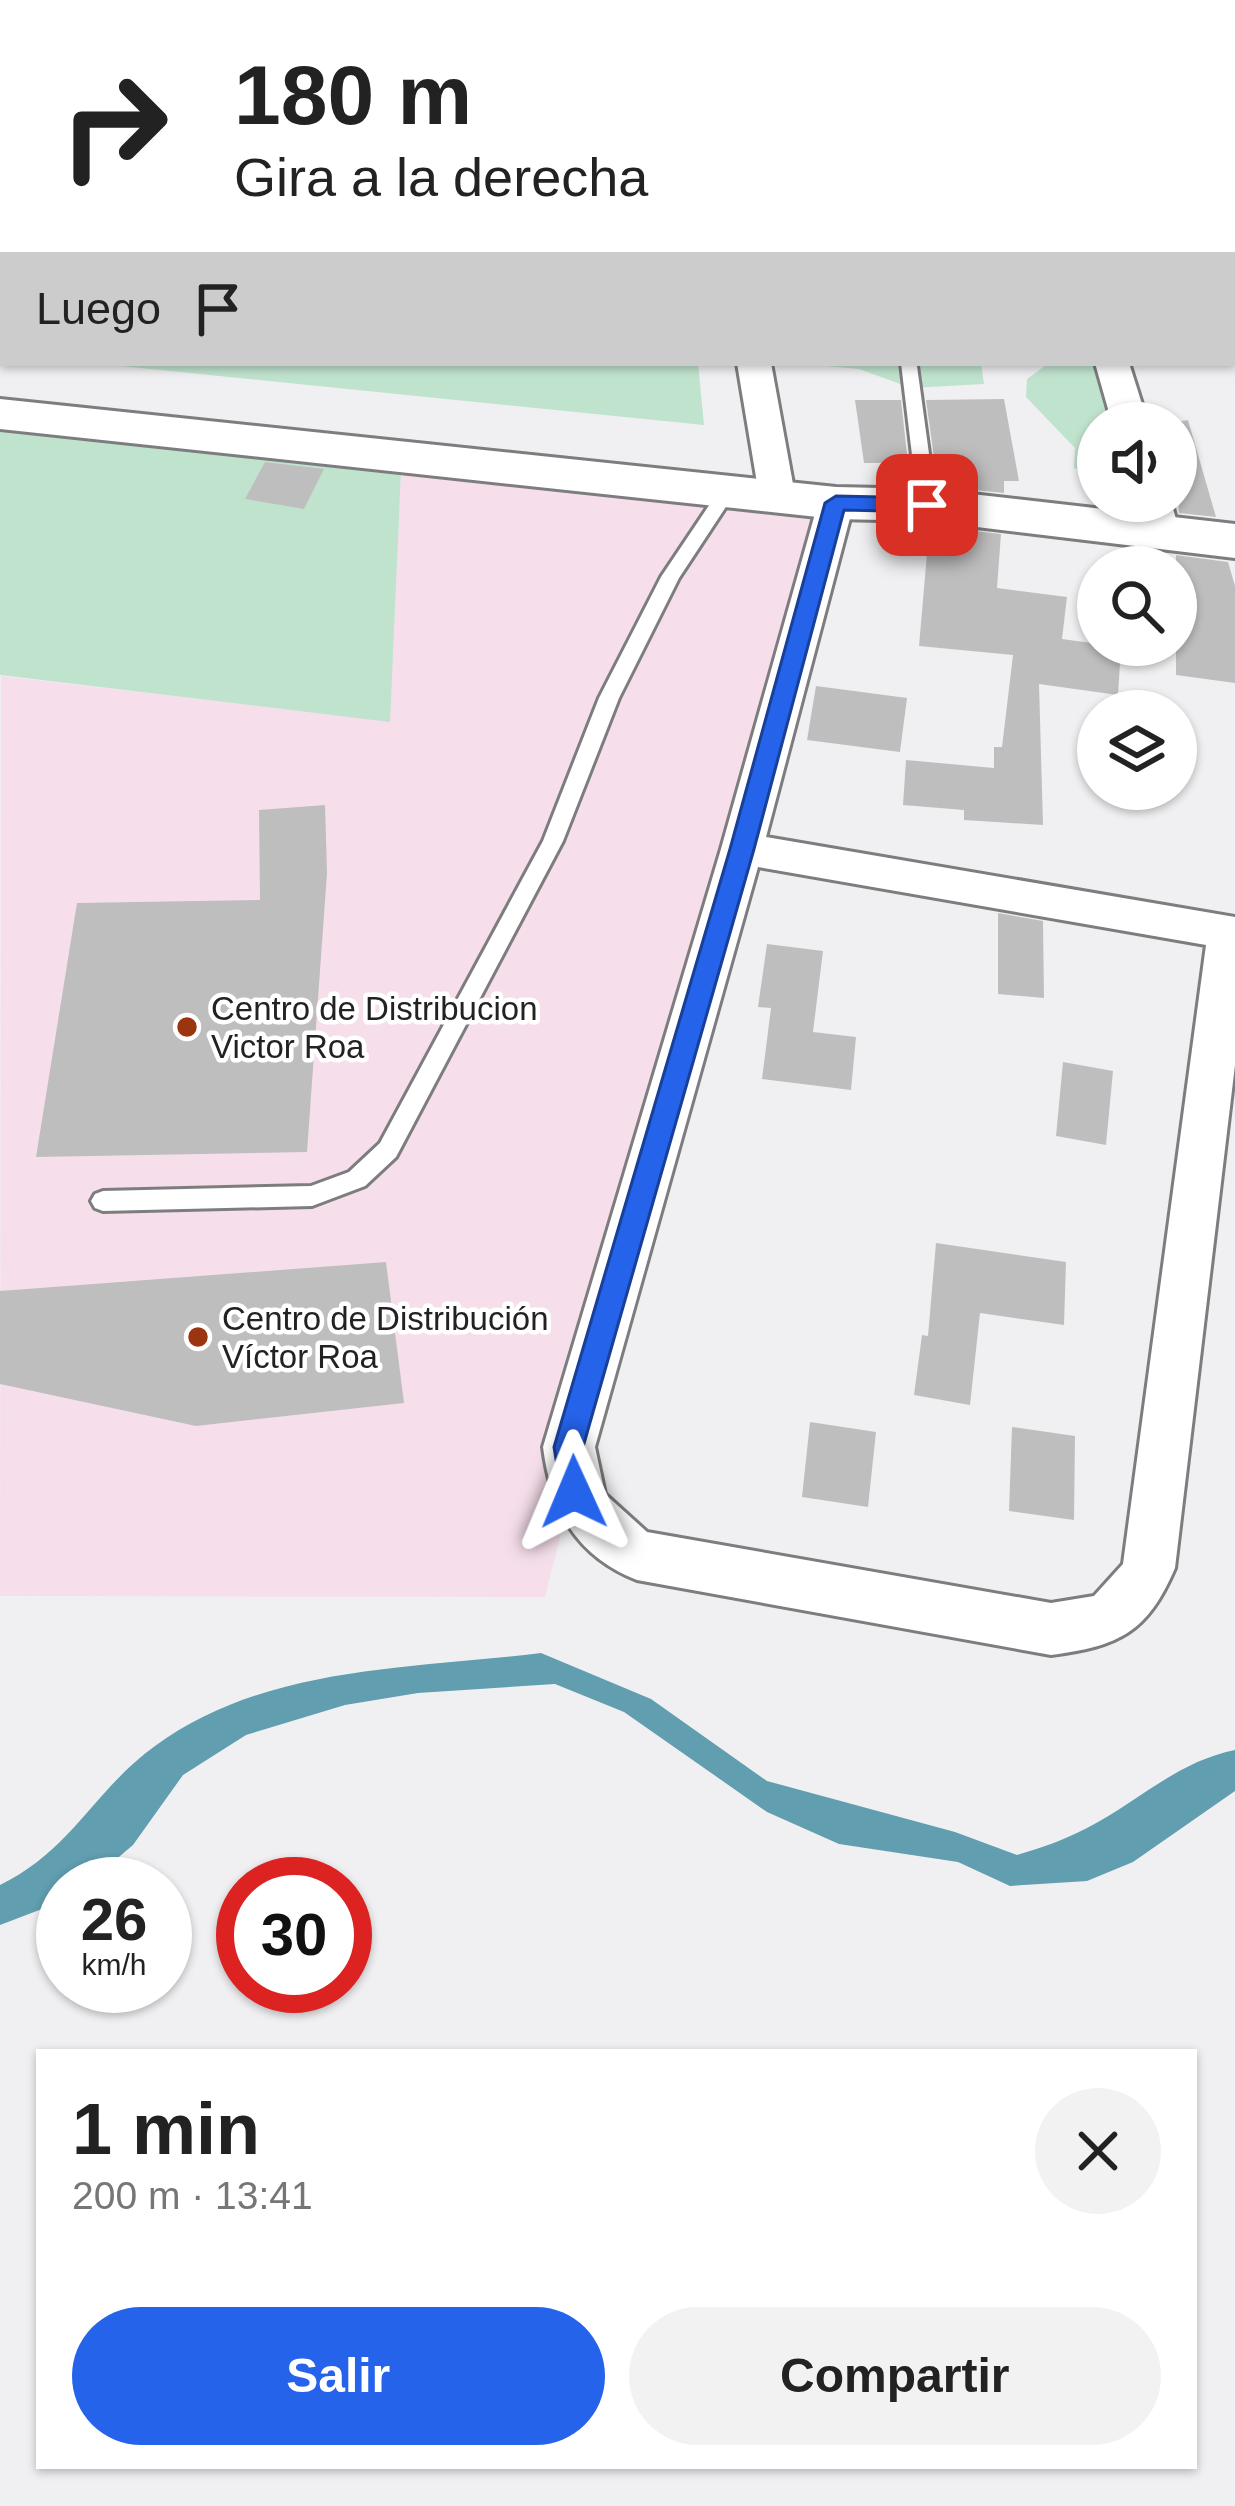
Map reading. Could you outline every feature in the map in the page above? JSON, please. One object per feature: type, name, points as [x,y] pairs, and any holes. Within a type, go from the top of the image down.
[{"type":"main road","points":[[0,414],[836,503],[1077,513]]},
{"type":"main road","points":[[1171,522],[1235,542]]},
{"type":"street","points":[[755,366],[777,495]]},
{"type":"street","points":[[1113,366],[1124,402]]},
{"type":"street","points":[[742,849],[983,886],[1232,934],[1149,1568],[1136,1596],[1106,1622],[1051,1629],[637,1555],[599,1532],[574,1492],[569,1447],[742,849],[836,503]]},
{"type":"lane","points":[[908,366],[927,505]]},
{"type":"lane","points":[[103,1201],[312,1196],[357,1179],[388,1150],[553,841],[609,698],[670,577],[728,490]]},
{"type":"shaded area","points":[[401,471],[822,501],[545,1597],[0,1596],[1,676],[389,721]]},
{"type":"green space","points":[[121,366],[698,366],[704,425]]},
{"type":"green space","points":[[827,366],[981,366],[984,384],[911,388],[859,369]]},
{"type":"green space","points":[[1045,366],[1120,366],[1141,402],[1077,402],[1077,469],[1075,448],[1026,397],[1027,379]]},
{"type":"green space","points":[[0,424],[401,471],[390,722],[0,675]]},
{"type":"water","points":[[541,1653],[651,1699],[767,1781],[955,1832],[1017,1855],[1078,1832],[1176,1773],[1235,1750],[1235,1791],[1133,1862],[1087,1881],[1010,1886],[958,1862],[839,1844],[767,1812],[624,1712],[555,1684],[418,1693],[345,1705],[246,1735],[183,1775],[133,1845],[119,1857],[43,1857],[134,1763],[198,1719],[291,1685],[391,1668]]},
{"type":"water","points":[[36,1863],[36,1911],[0,1925],[0,1885]]},
{"type":"building","points":[[1004,399],[1019,481],[1004,481],[1004,493],[938,486],[926,400]]},
{"type":"building","points":[[855,400],[901,400],[908,463],[864,463]]},
{"type":"building","points":[[1197,451],[1216,517],[1197,515]]},
{"type":"building","points":[[265,462],[324,469],[304,509],[245,499]]},
{"type":"building","points":[[922,525],[1001,534],[997,588],[1067,597],[1062,639],[1077,641],[1077,666],[1120,666],[1118,690],[1039,684],[1043,825],[964,820],[964,810],[903,805],[906,760],[994,768],[994,747],[1002,747],[1013,655],[919,646],[928,542],[920,541]]},
{"type":"building","points":[[1197,558],[1228,562],[1235,586],[1235,683],[1176,675],[1176,666],[1197,666]]},
{"type":"building","points":[[816,686],[907,698],[900,752],[807,740]]},
{"type":"building","name":"Centro de Distribucion Victor Roa","points":[[325,805],[327,873],[307,1152],[36,1157],[77,903],[260,900],[259,810]]},
{"type":"building","points":[[998,913],[1043,921],[1044,998],[998,994]]},
{"type":"building","points":[[767,944],[823,951],[813,1032],[856,1037],[851,1090],[762,1079],[771,1008],[758,1007]]},
{"type":"building","points":[[1063,1062],[1113,1071],[1106,1145],[1056,1136]]},
{"type":"building","points":[[936,1243],[1066,1262],[1064,1325],[980,1313],[970,1405],[914,1395],[922,1335],[928,1336]]},
{"type":"building","name":"Centro de Distribución Víctor Roa","points":[[386,1262],[404,1403],[196,1426],[0,1384],[0,1291]]},
{"type":"building","points":[[810,1422],[876,1432],[868,1507],[802,1497]]},
{"type":"building","points":[[1012,1427],[1075,1436],[1074,1520],[1009,1511]]},
{"type":"place","name":"Centro de Distribucion Victor Roa","points":[[187,1027]]},
{"type":"place","name":"Centro de Distribución Víctor Roa","points":[[198,1337]]},
{"type":"route","points":[[574,1492],[569,1447],[742,849],[836,503],[927,505]]}]
